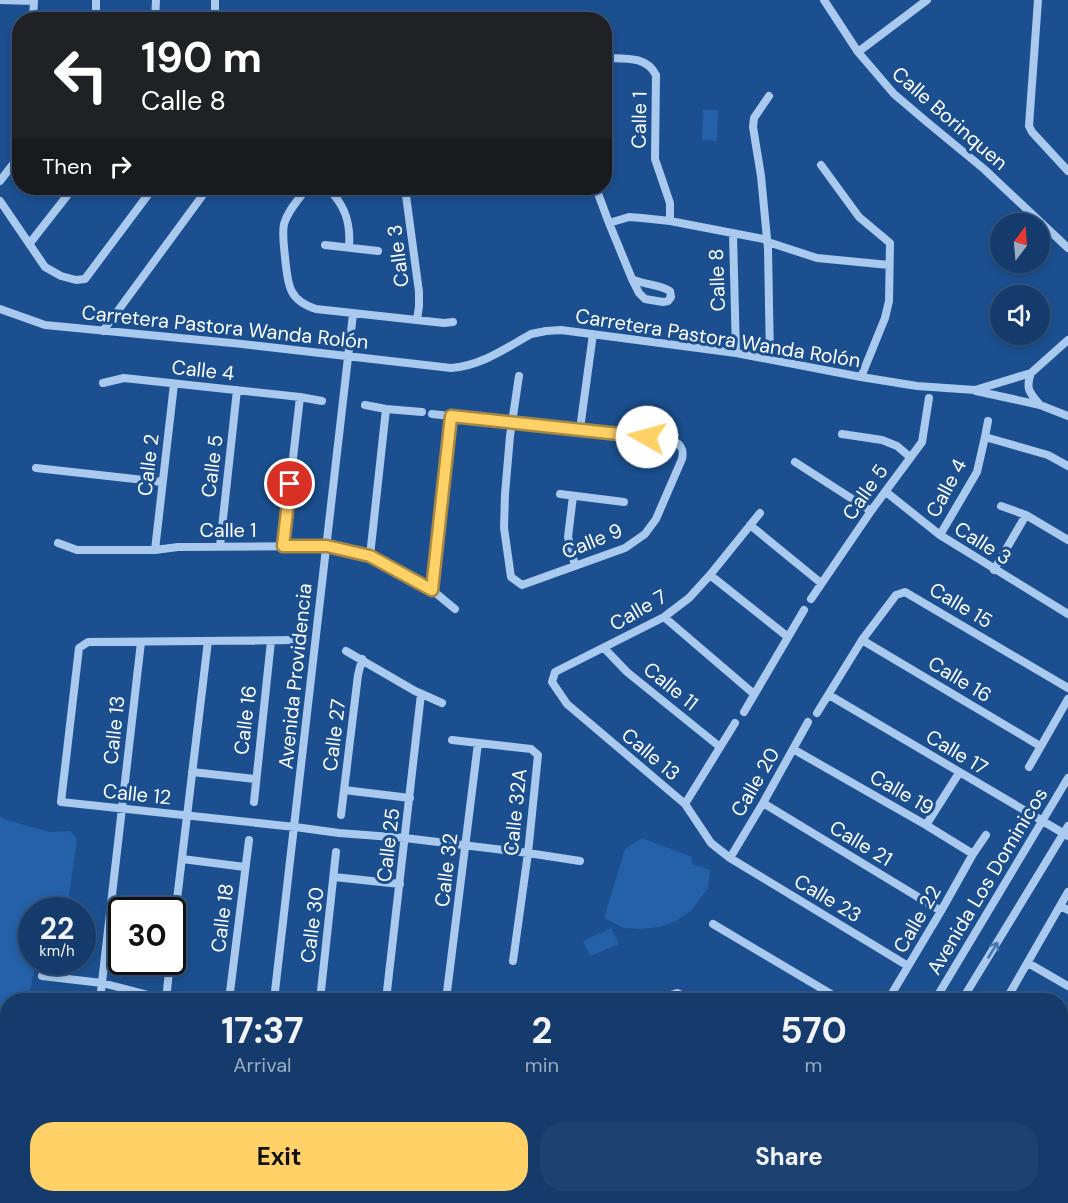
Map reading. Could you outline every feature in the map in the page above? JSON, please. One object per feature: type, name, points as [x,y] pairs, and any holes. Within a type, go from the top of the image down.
[{"type":"street","points":[[0,0],[34,1]]},
{"type":"street","name":"Calle Borinquen","points":[[824,0],[858,52],[894,94],[984,169],[1068,248]]},
{"type":"street","points":[[858,52],[927,0]]},
{"type":"street","points":[[1038,0],[1029,126],[1068,170]]},
{"type":"street","name":"Calle 1","points":[[612,59],[642,61],[648,64],[656,75],[655,159],[670,204],[669,221]]},
{"type":"street","points":[[769,96],[754,118],[753,127],[761,176],[768,249],[771,359]]},
{"type":"street","points":[[0,181],[12,165]]},
{"type":"street","points":[[820,165],[859,217],[890,242],[889,302],[885,318],[861,377]]},
{"type":"street","points":[[30,243],[68,195]]},
{"type":"street","points":[[0,201],[45,267],[61,276],[76,280],[85,279],[148,195]]},
{"type":"street","points":[[302,195],[288,213],[283,235],[287,281],[297,300],[305,306],[316,309],[444,323],[453,322]]},
{"type":"street","points":[[334,195],[343,207],[349,227],[349,247]]},
{"type":"street","name":"Calle 3","points":[[406,195],[419,292],[417,320]]},
{"type":"street","points":[[599,195],[632,279],[639,293],[645,299],[663,302],[668,301],[671,297],[670,291],[666,288],[639,283],[632,279]]},
{"type":"street","points":[[102,331],[201,196]]},
{"type":"street","points":[[609,223],[629,217],[669,221]]},
{"type":"street","name":"Calle 8","points":[[669,221],[732,233],[736,353]]},
{"type":"street","points":[[732,233],[767,241],[817,258],[889,265]]},
{"type":"street","points":[[325,245],[378,251]]},
{"type":"street","name":"Carretera Pastora Wanda Rolón","points":[[0,309],[45,325],[442,367],[460,367],[478,363],[538,332],[561,330],[736,353],[917,386],[975,390],[1031,373],[1068,340]]},
{"type":"street","name":"Avenida Providencia","points":[[275,993],[353,314]]},
{"type":"street","points":[[580,429],[593,334]]},
{"type":"street","points":[[1031,373],[1028,389],[1040,405]]},
{"type":"street","name":"Calle 9","points":[[432,414],[512,423],[580,429],[674,441],[681,446],[683,454],[656,519],[645,534],[625,548],[522,585],[511,578],[504,528],[506,482],[512,423],[519,376]]},
{"type":"street","name":"Calle 4","points":[[103,383],[124,378],[322,401]]},
{"type":"street","name":"Calle 2","points":[[155,550],[174,384]]},
{"type":"street","name":"Calle 5","points":[[220,546],[237,390]]},
{"type":"street","points":[[975,390],[1040,405],[1068,416]]},
{"type":"street","points":[[283,546],[300,397]]},
{"type":"street","name":"Calle 5","points":[[811,599],[871,511],[922,442],[929,398]]},
{"type":"street","points":[[365,405],[422,412]]},
{"type":"street","points":[[927,408],[937,409]]},
{"type":"street","points":[[370,556],[386,409]]},
{"type":"street","points":[[432,590],[451,416]]},
{"type":"street","name":"Calle 4","points":[[940,535],[977,472],[988,421]]},
{"type":"street","points":[[842,434],[882,440],[897,446],[910,457]]},
{"type":"street","points":[[985,437],[1048,455],[1068,466]]},
{"type":"street","points":[[795,462],[871,511]]},
{"type":"street","points":[[36,468],[162,482]]},
{"type":"street","name":"Calle 3","points":[[886,492],[940,535],[1068,614]]},
{"type":"street","points":[[560,494],[624,502]]},
{"type":"street","points":[[573,496],[568,537],[575,566]]},
{"type":"street","points":[[1001,506],[1026,515],[1068,540]]},
{"type":"street","name":"Calle 7","points":[[553,677],[555,672],[664,617],[689,598],[760,513]]},
{"type":"street","points":[[994,570],[1026,515]]},
{"type":"street","points":[[750,525],[821,583]]},
{"type":"street","name":"Calle 1","points":[[58,543],[77,550],[327,546],[370,556],[432,590],[455,609]]},
{"type":"street","points":[[710,575],[788,637]]},
{"type":"street","name":"Calle 15","points":[[817,713],[862,640],[896,595],[905,592],[1068,688]]},
{"type":"street","points":[[744,712],[804,610]]},
{"type":"street","points":[[664,617],[754,694]]},
{"type":"street","points":[[177,897],[208,640]]},
{"type":"street","name":"Calle 12","points":[[296,640],[88,642],[79,648],[61,802],[339,833],[405,838],[580,861]]},
{"type":"street","name":"Calle 16","points":[[862,640],[1040,747]]},
{"type":"street","name":"Calle 16","points":[[254,802],[271,641]]},
{"type":"street","name":"Calle 13","points":[[100,993],[141,642]]},
{"type":"street","name":"Calle 11","points":[[604,648],[627,672],[720,747]]},
{"type":"street","points":[[346,651],[442,703]]},
{"type":"street","name":"Calle 27","points":[[341,815],[358,675],[362,659]]},
{"type":"street","name":"Calle 13","points":[[553,677],[552,682],[567,704],[685,804],[711,843],[730,858]]},
{"type":"street","name":"Calle 25","points":[[387,993],[422,694]]},
{"type":"street","name":"Calle 17","points":[[829,695],[1066,835]]},
{"type":"street","points":[[1029,766],[1068,699]]},
{"type":"street","name":"Calle 20","points":[[730,858],[808,722]]},
{"type":"street","points":[[685,804],[735,723]]},
{"type":"street","name":"Calle 32A","points":[[452,740],[531,749],[538,755],[528,853],[513,961]]},
{"type":"street","name":"Calle 32","points":[[447,993],[478,743]]},
{"type":"street","name":"Calle 19","points":[[793,749],[973,854]]},
{"type":"street","points":[[192,772],[255,779]]},
{"type":"street","points":[[926,825],[959,772]]},
{"type":"street","name":"Avenida Los Dominicos","points":[[939,993],[1068,778]]},
{"type":"street","points":[[344,790],[410,798]]},
{"type":"street","name":"Calle 21","points":[[763,803],[941,911]]},
{"type":"street","name":"Avenida Los Dominicos","points":[[966,993],[1066,835],[1068,826]]},
{"type":"street","points":[[973,854],[986,835]]},
{"type":"street","name":"Calle 18","points":[[230,993],[249,840]]},
{"type":"street","name":"Calle 30","points":[[321,993],[336,852]]},
{"type":"street","name":"Calle 22","points":[[892,993],[973,854]]},
{"type":"street","name":"Calle 23","points":[[730,858],[908,966]]},
{"type":"street","points":[[182,859],[245,867]]},
{"type":"street","points":[[334,877],[400,884]]},
{"type":"street","points":[[1010,993],[1068,892]]},
{"type":"street","points":[[1059,906],[1068,910]]},
{"type":"street","points":[[713,924],[829,993]]},
{"type":"street","points":[[1028,963],[1068,986]]},
{"type":"street","points":[[168,993],[169,975]]},
{"type":"street","points":[[42,976],[102,983],[140,993]]},
{"type":"shaded area","points":[[703,110],[718,110],[717,141],[702,140]]},
{"type":"shaded area","points":[[0,816],[49,832],[70,831],[77,839],[69,897],[18,897],[18,975],[33,975],[29,993],[0,993]]},
{"type":"shaded area","points":[[642,838],[692,857],[692,864],[710,870],[708,888],[691,911],[676,921],[660,927],[624,928],[604,918],[625,849]]},
{"type":"shaded area","points":[[611,928],[619,944],[590,956],[583,941]]},
{"type":"route","points":[[290,484],[283,546],[327,546],[370,556],[432,590],[451,416],[647,437]]}]
